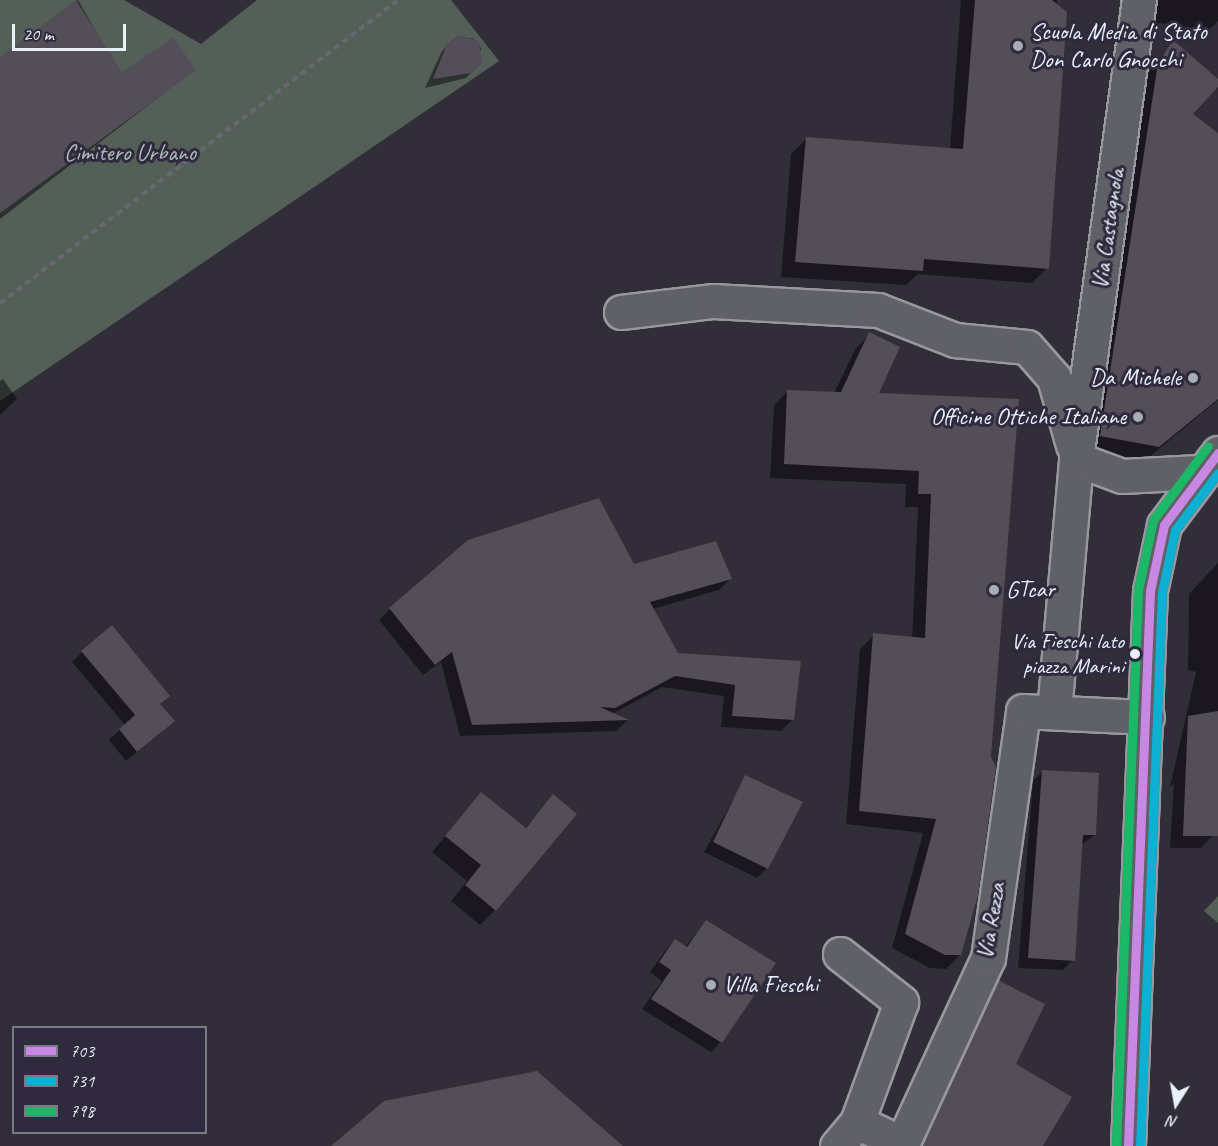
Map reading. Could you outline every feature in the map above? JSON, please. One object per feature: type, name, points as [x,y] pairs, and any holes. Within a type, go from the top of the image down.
[{"type":"street","name":"Via Castagnola","points":[[1054,712],[1076,459],[1139,0]]},
{"type":"street","points":[[621,312],[713,301],[878,310],[955,340],[1027,347],[1054,378],[1076,459],[1122,476],[1209,463]]},
{"type":"street","points":[[1128,1146],[1147,717],[1150,591],[1164,525],[1209,463]]},
{"type":"street","name":"Via Rezza","points":[[902,1145],[988,958],[1023,711],[1054,712]]},
{"type":"street","points":[[1054,712],[1147,717]]},
{"type":"street","points":[[840,954],[901,1002],[847,1134],[902,1145]]},
{"type":"path","points":[[0,303],[398,0]]},
{"type":"green space","name":"Cimitero Urbano","points":[[0,0],[124,0],[201,44],[257,0],[451,0],[499,61],[0,401]]},
{"type":"green space","points":[[1218,896],[1218,923],[1204,911]]},
{"type":"building","points":[[76,0],[122,72],[173,38],[196,70],[0,213],[0,57]]},
{"type":"building","points":[[975,0],[1052,0],[1067,12],[1049,269],[924,259],[923,271],[795,262],[806,137],[963,149]]},
{"type":"building","points":[[458,35],[479,41],[482,63],[471,73],[433,79],[447,44]]},
{"type":"building","points":[[1173,40],[1218,79],[1218,87],[1193,114],[1218,133],[1218,399],[1159,447],[1100,436],[1158,63]]},
{"type":"building","points":[[869,332],[900,347],[879,393],[1019,399],[991,757],[996,767],[978,895],[961,955],[945,955],[905,934],[936,819],[859,811],[873,633],[925,638],[931,494],[918,494],[919,471],[784,464],[787,390],[841,392]]},
{"type":"building","points":[[599,498],[634,564],[716,541],[732,579],[650,602],[678,653],[801,661],[794,720],[732,716],[735,685],[675,676],[615,708],[600,707],[629,720],[472,725],[452,652],[435,665],[389,608],[468,540]]},
{"type":"building","points":[[112,625],[170,696],[160,704],[175,721],[137,752],[119,729],[135,715],[81,651]]},
{"type":"building","points":[[1218,711],[1218,836],[1183,836],[1188,716]]},
{"type":"building","points":[[1042,770],[1099,773],[1096,835],[1083,835],[1075,961],[1028,958]]},
{"type":"building","points":[[745,775],[803,802],[768,869],[713,842]]},
{"type":"building","points":[[481,792],[526,828],[553,794],[577,814],[496,911],[465,885],[481,865],[445,836]]},
{"type":"building","name":"Villa Fieschi","points":[[706,920],[776,963],[722,1043],[651,999],[671,970],[659,962],[675,939],[687,947]]},
{"type":"building","points":[[998,980],[1045,1004],[1016,1064],[1072,1097],[1043,1146],[922,1146]]},
{"type":"building","points":[[537,1071],[623,1146],[331,1146],[384,1101]]},
{"type":"transit line","name":"798","points":[[1116,1146],[1138,590],[1153,520],[1208,446]]},
{"type":"transit line","name":"703","points":[[1128,1146],[1150,591],[1164,525],[1218,453]]},
{"type":"transit line","name":"731","points":[[1140,1146],[1162,592],[1175,530],[1218,473]]},
{"type":"place","name":"Scuola Media di Stato Don Carlo Gnocchi","points":[[1018,46]]},
{"type":"place","name":"Da Michele","points":[[1193,378]]},
{"type":"place","name":"Officine Ottiche Italiane","points":[[1138,417]]},
{"type":"place","name":"GTcar","points":[[994,590]]},
{"type":"place","name":"Via Fieschi lato piazza Marini","points":[[1135,654]]},
{"type":"place","name":"Villa Fieschi","points":[[711,985]]}]
